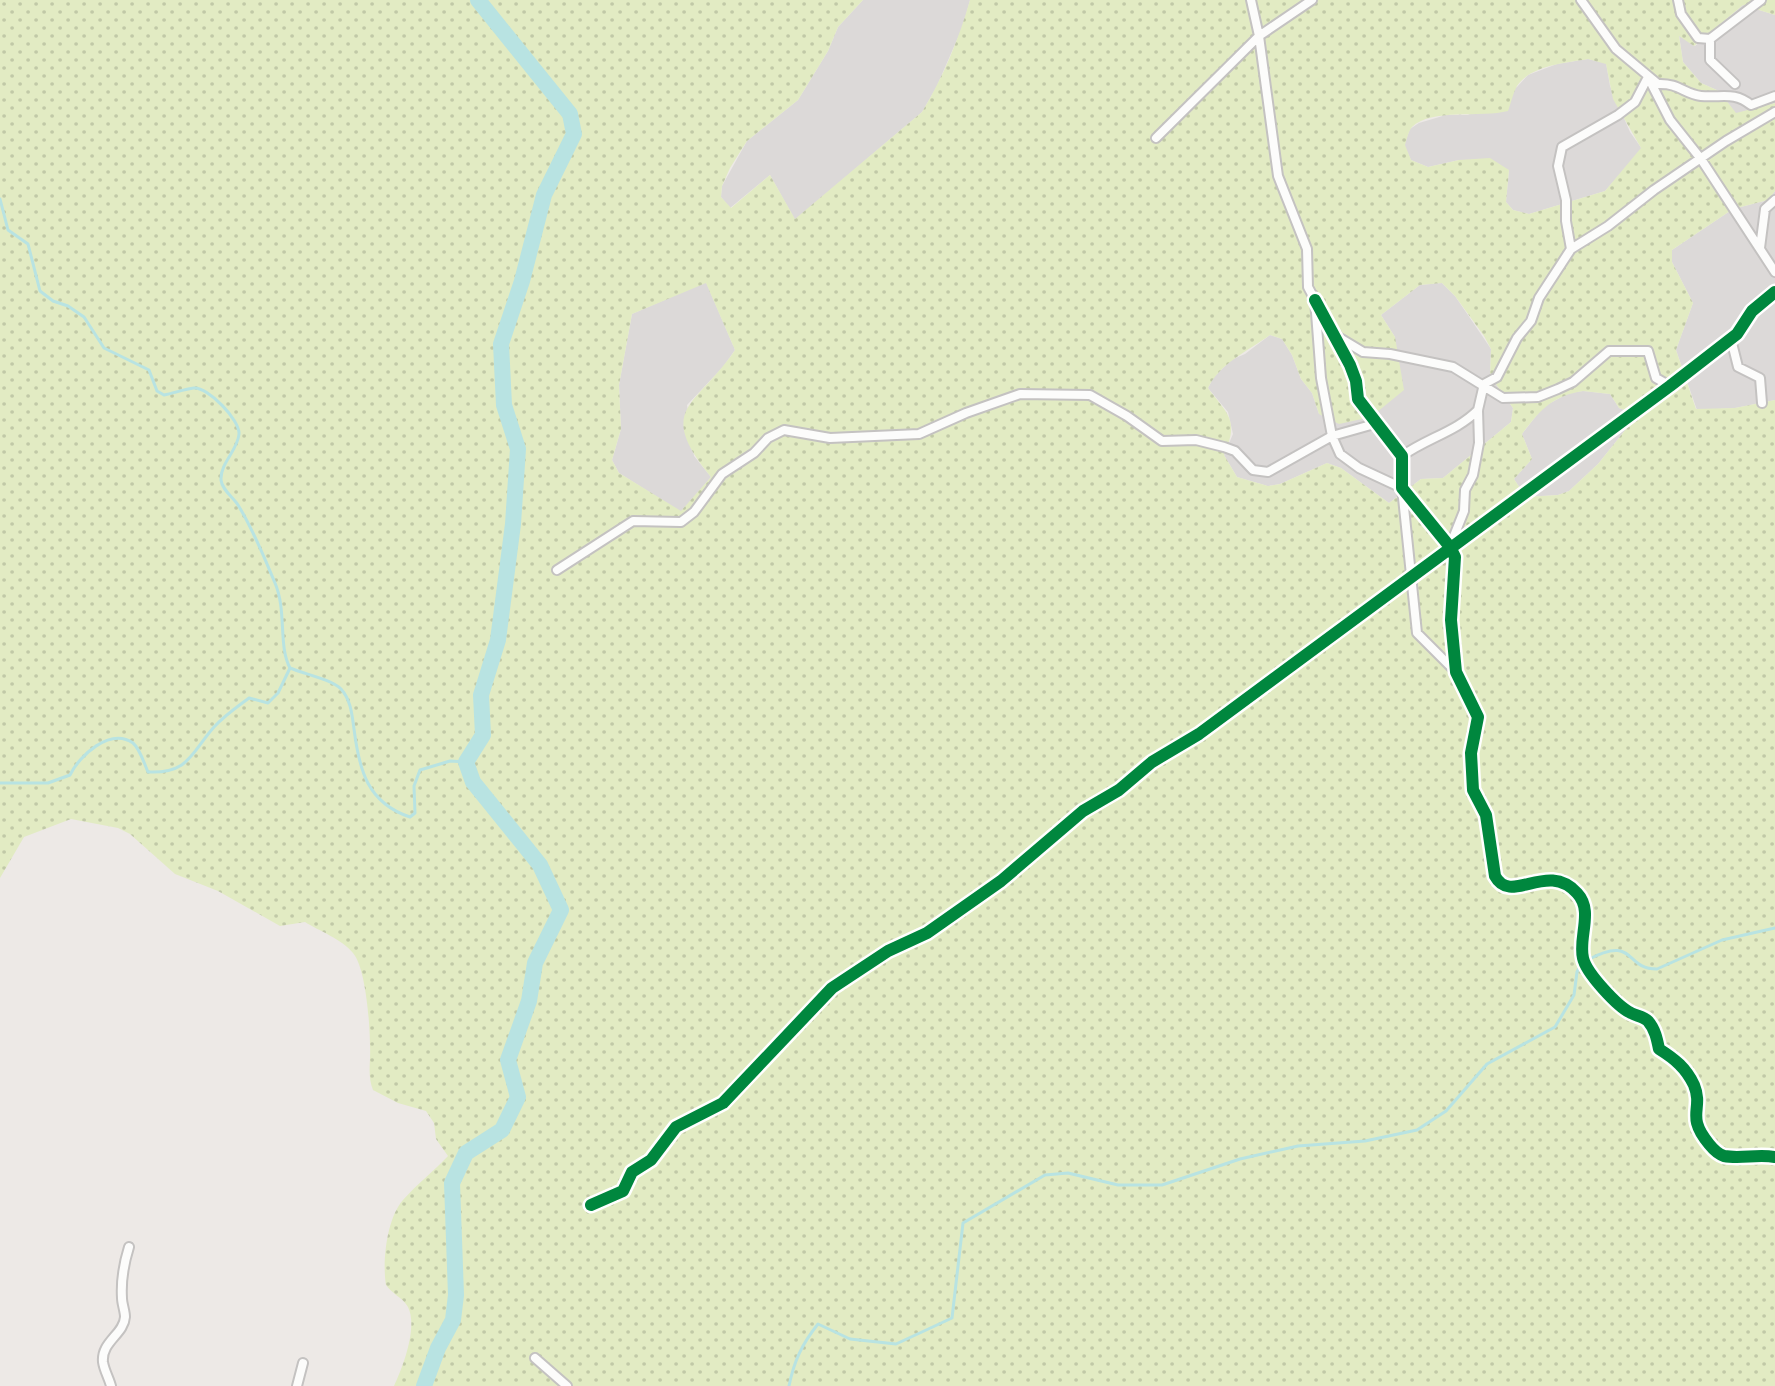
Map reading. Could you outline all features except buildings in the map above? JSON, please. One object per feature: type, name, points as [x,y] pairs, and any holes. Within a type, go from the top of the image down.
[{"type":"street","points":[[1251,0],[1259,36],[1278,176],[1307,249],[1308,287],[1356,381],[1358,399],[1402,456],[1402,488],[1417,633],[1456,672],[1478,717],[1471,753],[1473,790],[1486,815],[1495,876],[1500,884],[1509,889],[1548,878],[1561,882],[1577,893],[1585,907],[1581,938],[1583,961],[1629,1013],[1647,1019],[1656,1034],[1659,1049],[1677,1060],[1687,1074],[1695,1089],[1695,1121],[1706,1140],[1724,1156],[1775,1157]]},
{"type":"street","points":[[1156,138],[1259,36],[1312,0]]},
{"type":"street","points":[[1581,0],[1616,49],[1658,84],[1673,83],[1701,96],[1732,94],[1751,105],[1775,96]]},
{"type":"street","points":[[1678,0],[1681,14],[1698,38],[1710,39],[1761,0]]},
{"type":"street","points":[[1710,39],[1710,60],[1735,84]]},
{"type":"street","points":[[1648,77],[1670,120],[1701,159],[1775,272]]},
{"type":"street","points":[[1571,249],[1566,200],[1558,166],[1562,147],[1635,102],[1648,77]]},
{"type":"street","points":[[1450,547],[1464,511],[1465,490],[1473,475],[1479,443],[1478,410],[1484,384],[1497,377],[1517,338],[1531,321],[1539,298],[1571,249],[1608,226],[1654,190],[1775,112]]},
{"type":"street","points":[[1760,248],[1765,209],[1775,200]]},
{"type":"street","points":[[1762,403],[1760,378],[1738,367],[1732,343],[1752,311],[1775,292]]},
{"type":"street","points":[[1315,300],[1321,378],[1332,436],[1340,454],[1359,468],[1402,488],[1455,557],[1451,620],[1456,672]]},
{"type":"street","points":[[591,1205],[623,1191],[632,1172],[651,1160],[676,1127],[723,1103],[832,988],[888,951],[927,933],[1001,881],[1083,811],[1119,790],[1152,762],[1199,734],[1737,334]]},
{"type":"street","points":[[1336,337],[1363,352],[1390,354],[1453,367],[1503,398],[1538,397],[1573,382],[1609,351],[1648,351],[1656,378],[1670,386]]},
{"type":"street","points":[[557,570],[633,521],[681,522],[694,512],[722,474],[754,453],[768,438],[784,430],[830,438],[919,434],[1020,394],[1090,395],[1162,441],[1196,440],[1224,447],[1235,451],[1253,470],[1268,472],[1332,436],[1378,423]]},
{"type":"street","points":[[1402,456],[1421,443],[1464,425],[1478,410]]},
{"type":"street","points":[[111,1386],[103,1364],[104,1352],[113,1336],[123,1327],[122,1279],[129,1247]]},
{"type":"street","points":[[535,1358],[567,1386]]},
{"type":"street","points":[[297,1386],[303,1363]]},
{"type":"shaded area","points":[[863,0],[970,0],[963,26],[922,112],[795,220],[770,175],[730,208],[721,197],[722,186],[747,141],[798,100],[828,51],[838,27]]},
{"type":"shaded area","points":[[1743,5],[1775,15],[1775,103],[1736,114],[1719,91],[1701,83],[1683,62],[1679,35],[1695,46]]},
{"type":"shaded area","points":[[1588,59],[1606,63],[1610,86],[1630,132],[1642,149],[1605,191],[1529,214],[1513,210],[1506,202],[1509,170],[1459,160],[1428,167],[1411,160],[1404,145],[1410,129],[1419,123],[1446,115],[1468,115],[1517,87],[1528,75],[1557,64]]},
{"type":"shaded area","points":[[1775,191],[1775,400],[1735,408],[1697,410],[1676,350],[1693,303],[1672,262],[1672,250],[1733,209],[1768,200]]},
{"type":"shaded area","points":[[706,282],[735,350],[687,405],[694,456],[711,477],[681,512],[619,473],[612,460],[621,429],[619,385],[632,314]]},
{"type":"shaded area","points":[[1442,283],[1455,296],[1491,349],[1490,376],[1513,408],[1511,422],[1443,478],[1421,479],[1389,503],[1341,468],[1327,463],[1280,484],[1268,486],[1237,477],[1224,455],[1233,434],[1228,412],[1208,388],[1231,360],[1245,354],[1270,335],[1282,339],[1301,379],[1312,393],[1319,414],[1395,337],[1381,315],[1420,285]]},
{"type":"shaded area","points":[[1569,393],[1610,394],[1619,408],[1627,411],[1626,429],[1598,464],[1569,491],[1558,495],[1526,497],[1514,479],[1532,459],[1522,434],[1543,407]]},
{"type":"green space","points":[[0,0],[863,0],[838,27],[828,51],[798,100],[747,141],[722,186],[721,197],[731,208],[770,175],[795,219],[922,112],[950,58],[970,0],[1775,0],[1775,15],[1743,5],[1694,46],[1679,36],[1683,62],[1701,83],[1719,91],[1736,113],[1775,103],[1775,191],[1768,200],[1733,209],[1672,250],[1672,262],[1693,303],[1676,350],[1696,409],[1735,408],[1775,400],[1775,1386],[394,1386],[405,1358],[411,1315],[403,1301],[386,1285],[385,1252],[390,1228],[403,1200],[448,1156],[436,1139],[434,1123],[426,1111],[398,1103],[373,1090],[366,997],[361,971],[353,953],[337,939],[305,922],[280,926],[218,891],[175,874],[130,834],[118,828],[71,819],[24,837],[0,878]],"holes":[[[1588,59],[1606,64],[1613,99],[1641,148],[1605,191],[1529,214],[1513,210],[1506,202],[1509,170],[1490,158],[1459,160],[1428,167],[1411,160],[1405,145],[1412,127],[1421,121],[1444,115],[1508,111],[1523,79],[1540,69]],[[706,283],[735,350],[687,409],[685,436],[711,477],[681,511],[619,473],[612,460],[621,429],[619,385],[632,314]],[[1442,283],[1484,336],[1491,349],[1490,376],[1513,408],[1511,422],[1443,478],[1421,479],[1389,503],[1341,468],[1327,463],[1280,484],[1268,486],[1237,477],[1224,455],[1231,434],[1230,419],[1208,388],[1220,371],[1270,335],[1282,339],[1292,355],[1319,414],[1339,424],[1371,417],[1404,390],[1395,337],[1381,315],[1420,285]],[[1572,393],[1610,394],[1619,408],[1627,411],[1626,429],[1598,464],[1569,491],[1558,495],[1526,497],[1514,479],[1532,459],[1522,434],[1548,405]]]},
{"type":"waterway","points":[[424,1386],[438,1348],[453,1320],[456,1295],[452,1183],[466,1153],[502,1130],[518,1097],[508,1060],[529,1001],[535,963],[561,910],[540,865],[473,782],[466,762],[483,735],[481,695],[498,640],[513,524],[518,449],[504,405],[501,344],[522,281],[544,195],[574,134],[570,114],[478,0]]},
{"type":"waterway","points":[[0,199],[8,230],[28,244],[40,291],[84,317],[104,348],[149,370],[157,391],[164,395],[200,389],[215,398],[229,413],[239,434],[223,468],[221,480],[249,524],[279,594],[286,659],[290,668],[331,682],[344,693],[350,708],[359,758],[375,794],[395,811],[410,817],[415,813],[414,786],[420,770],[450,761],[466,762]]},
{"type":"waterway","points":[[0,783],[48,783],[70,775],[88,752],[105,741],[115,739],[133,743],[148,772],[172,769],[188,760],[218,723],[249,698],[268,703],[278,693],[290,668]]},
{"type":"waterway","points":[[1587,960],[1614,950],[1622,951],[1646,968],[1657,969],[1722,940],[1775,928]]},
{"type":"waterway","points":[[789,1386],[799,1353],[818,1324],[850,1339],[896,1344],[952,1318],[963,1223],[1045,1175],[1068,1173],[1118,1185],[1162,1185],[1240,1159],[1298,1146],[1365,1141],[1417,1130],[1446,1111],[1487,1064],[1555,1027],[1574,995],[1581,964]]},
{"type":"cycle path","points":[[591,1205],[623,1191],[632,1172],[651,1160],[676,1127],[723,1103],[832,988],[888,951],[927,933],[1001,881],[1083,811],[1119,790],[1152,762],[1199,734],[1670,386],[1737,334],[1752,311],[1775,292]]},
{"type":"cycle path","points":[[1315,300],[1350,365],[1358,399],[1402,456],[1402,488],[1455,557],[1451,620],[1456,672],[1478,717],[1471,753],[1473,790],[1486,815],[1495,876],[1510,887],[1554,881],[1566,884],[1577,893],[1582,900],[1585,916],[1582,950],[1585,964],[1618,1004],[1648,1021],[1659,1049],[1675,1060],[1687,1074],[1697,1094],[1698,1126],[1709,1144],[1724,1156],[1775,1157]]}]
